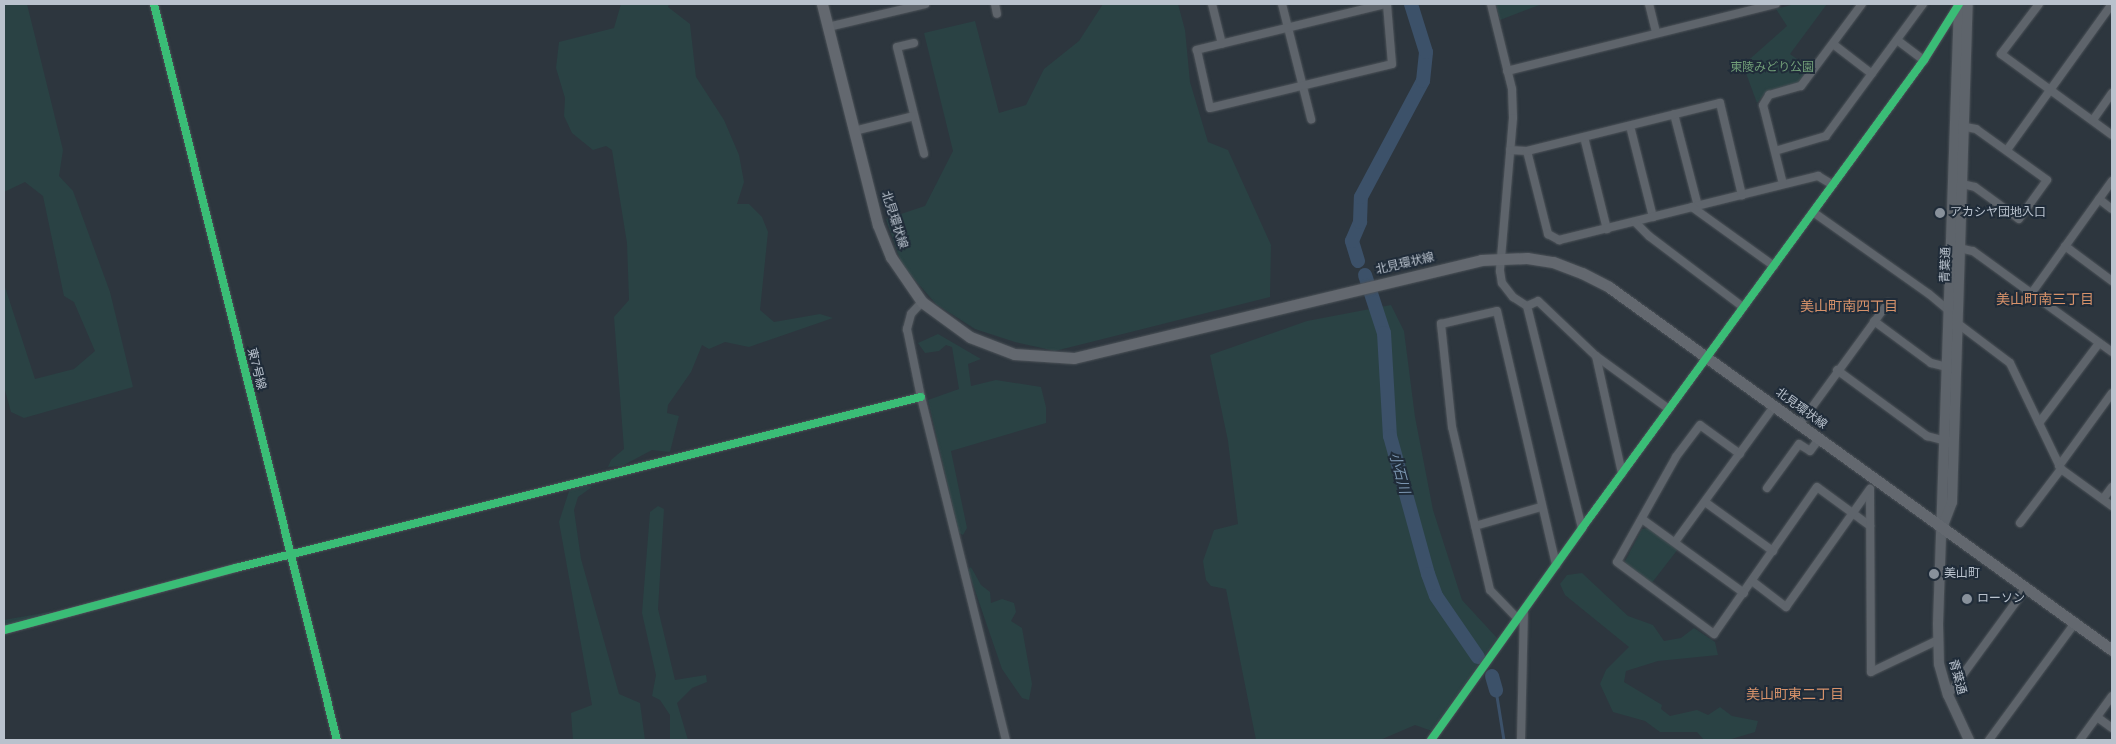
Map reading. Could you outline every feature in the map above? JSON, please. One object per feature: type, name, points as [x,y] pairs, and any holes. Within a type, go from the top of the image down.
[{"type":"main road","name":"北見環状線","points":[[822,4],[878,225],[891,257],[922,302],[950,326],[985,345],[1047,358],[1101,353],[1422,273],[1501,258],[1553,262],[1582,273],[1609,287],[1819,439],[1873,485],[1943,526],[2026,588],[2111,647]]},
{"type":"street","name":"東7号線","points":[[154,4],[337,740]]},
{"type":"street","points":[[828,27],[925,4]]},
{"type":"street","points":[[995,4],[997,14]]},
{"type":"street","points":[[1212,4],[1222,44]]},
{"type":"street","points":[[1282,4],[1311,119]]},
{"type":"street","points":[[1386,4],[1392,64],[1210,108],[1197,50],[1287,27],[1386,4]]},
{"type":"street","points":[[1491,4],[1507,71],[1512,108],[1501,258],[1502,283],[1513,297],[1527,306],[1582,528]]},
{"type":"street","points":[[1649,4],[1656,32]]},
{"type":"street","points":[[1507,71],[1656,32],[1776,4]]},
{"type":"street","points":[[1783,184],[1762,105],[1769,95],[1802,86],[1860,6],[1850,4]]},
{"type":"street","points":[[1775,151],[1826,136],[1923,4]]},
{"type":"street","points":[[1431,740],[1668,409],[1924,60],[1959,4]]},
{"type":"street","name":"青葉通","points":[[1957,182],[1953,125],[1959,4]]},
{"type":"street","name":"青葉通","points":[[1943,526],[1952,502],[1953,443],[1947,308],[1954,246],[1957,182],[1964,127],[1968,4]]},
{"type":"street","points":[[2039,4],[2001,54],[2112,135]]},
{"type":"street","points":[[2007,150],[2112,4]]},
{"type":"street","points":[[1897,40],[1924,60]]},
{"type":"street","points":[[914,42],[897,47],[924,154]]},
{"type":"street","points":[[1833,44],[1872,74]]},
{"type":"street","points":[[2092,120],[2112,93]]},
{"type":"street","points":[[1510,150],[1527,152],[1720,103],[1742,194]]},
{"type":"street","points":[[1674,114],[1695,207],[1774,266]]},
{"type":"street","points":[[854,131],[914,116]]},
{"type":"street","points":[[1953,125],[1976,129],[2047,180],[2019,219],[1975,187],[1957,182]]},
{"type":"street","points":[[1630,126],[1653,217]]},
{"type":"street","points":[[1584,137],[1608,228]]},
{"type":"street","points":[[1527,152],[1548,234],[1559,240],[1818,176],[1833,185]]},
{"type":"street","points":[[2031,294],[2112,181]]},
{"type":"street","points":[[2099,200],[2112,209]]},
{"type":"street","points":[[1813,212],[1947,308],[1957,324],[2010,363],[2060,467],[2112,506]]},
{"type":"street","points":[[1635,222],[1656,242],[1743,307]]},
{"type":"street","points":[[1954,246],[1973,252],[2112,352]]},
{"type":"street","name":"青葉通","points":[[1954,246],[1957,324],[1942,441],[1940,493],[1943,526],[1938,640],[1939,664],[1948,695],[1969,740]]},
{"type":"street","points":[[2065,246],[2112,281]]},
{"type":"street","points":[[1527,306],[1538,301],[1596,356],[1668,409]]},
{"type":"street","points":[[922,302],[911,314],[907,329],[921,396],[1006,740]]},
{"type":"street","points":[[1799,425],[1837,370],[1888,303]]},
{"type":"street","points":[[1518,618],[1490,590],[1452,427],[1441,324],[1497,311],[1556,565]]},
{"type":"street","points":[[1874,321],[1931,363],[1950,368]]},
{"type":"street","points":[[2039,423],[2099,343]]},
{"type":"street","points":[[1596,356],[1622,473]]},
{"type":"street","points":[[1837,370],[1927,436],[1953,443]]},
{"type":"street","points":[[2020,523],[2112,393]]},
{"type":"street","points":[[4,630],[291,554],[921,396]]},
{"type":"street","points":[[2104,404],[2112,410]]},
{"type":"street","points":[[1675,542],[1774,406]]},
{"type":"street","points":[[1740,454],[1700,425],[1676,458],[1617,562],[1714,634],[1817,487],[1870,526]]},
{"type":"street","points":[[1767,488],[1800,444],[1810,452],[1819,439]]},
{"type":"street","points":[[1752,582],[1786,607],[1851,512],[1873,485]]},
{"type":"street","points":[[1873,485],[1870,526],[1871,672],[1938,640]]},
{"type":"street","points":[[2103,499],[2112,487]]},
{"type":"street","points":[[1705,502],[1773,551]]},
{"type":"street","points":[[1475,526],[1541,507]]},
{"type":"street","points":[[1642,519],[1744,593]]},
{"type":"street","points":[[1948,695],[2026,588]]},
{"type":"street","points":[[1520,740],[1524,609]]},
{"type":"street","points":[[1989,740],[2075,623]]},
{"type":"street","points":[[2080,740],[2112,696]]},
{"type":"street","points":[[2097,717],[2112,728]]},
{"type":"green space","points":[[4,4],[27,4],[63,150],[59,176],[73,191],[110,292],[133,387],[24,418],[11,412],[4,387],[4,284],[35,379],[74,369],[95,351],[74,302],[64,296],[43,196],[25,182],[4,192]]},
{"type":"green space","points":[[621,4],[669,4],[668,7],[690,24],[696,77],[724,120],[739,155],[744,182],[737,204],[749,204],[762,217],[768,232],[760,310],[774,322],[820,314],[833,318],[749,347],[725,342],[709,349],[702,345],[691,372],[668,405],[667,413],[679,416],[670,452],[652,450],[622,466],[608,467],[611,460],[624,449],[614,317],[629,300],[627,243],[612,150],[606,146],[593,150],[572,133],[564,116],[565,98],[556,68],[559,42],[614,28]]},
{"type":"green space","points":[[1103,4],[1178,4],[1185,30],[1190,82],[1208,142],[1228,150],[1271,245],[1270,297],[1055,351],[1015,342],[975,329],[936,304],[902,265],[886,219],[925,206],[953,151],[924,33],[975,21],[999,113],[1026,105],[1044,69],[1079,41]]},
{"type":"green space","points":[[1496,4],[1542,4],[1500,20]]},
{"type":"green space","name":"東陵みどり公園","points":[[1795,4],[1827,4],[1790,54],[1809,68],[1798,83],[1767,91],[1757,103],[1743,65],[1787,26],[1776,9]]},
{"type":"green space","points":[[1391,305],[1404,331],[1415,417],[1433,510],[1462,600],[1497,638],[1432,731],[1415,725],[1380,740],[1256,740],[1226,589],[1211,586],[1206,580],[1203,561],[1214,530],[1238,524],[1228,441],[1210,355],[1307,321]]},
{"type":"green space","points":[[938,334],[981,359],[968,364],[971,386],[996,380],[1041,387],[1046,407],[1046,423],[951,451],[967,528],[963,535],[959,533],[928,400],[959,389],[952,347],[946,345],[939,351],[925,353],[918,343]]},
{"type":"green space","points":[[585,485],[592,487],[578,497],[574,510],[581,559],[619,694],[640,703],[645,740],[573,740],[571,713],[592,705],[559,522],[569,491]]},
{"type":"green space","points":[[658,506],[664,509],[658,609],[675,680],[706,675],[707,682],[692,688],[677,703],[688,740],[670,740],[670,715],[660,700],[652,696],[656,675],[642,613],[650,512]]},
{"type":"green space","points":[[1648,528],[1678,549],[1651,584],[1626,566],[1625,561],[1642,529]]},
{"type":"green space","points":[[971,567],[981,585],[990,592],[991,603],[1002,599],[1014,603],[1016,612],[1011,621],[1022,628],[1032,684],[1029,700],[1022,698],[1002,669],[968,570]]},
{"type":"green space","points":[[1582,573],[1628,616],[1653,625],[1664,641],[1681,638],[1694,628],[1715,642],[1718,655],[1658,661],[1626,671],[1624,682],[1662,705],[1661,709],[1670,716],[1697,710],[1708,715],[1720,707],[1732,716],[1758,721],[1755,732],[1728,740],[1704,740],[1697,732],[1660,732],[1645,721],[1613,712],[1600,684],[1606,670],[1629,647],[1565,595],[1560,584],[1567,575]]},
{"type":"green space","points":[[54,611],[4,628],[4,620]]},
{"type":"waterway","name":"小石川","points":[[1358,261],[1352,241],[1360,222],[1361,197],[1423,81],[1426,52],[1411,4]]},
{"type":"waterway","name":"小石川","points":[[1365,275],[1384,333],[1390,436],[1428,574],[1436,596],[1478,657]]},
{"type":"waterway","name":"小石川","points":[[1492,676],[1496,690]]},
{"type":"waterway","name":"小石川","points":[[1496,690],[1504,740]]},
{"type":"cycle path","points":[[154,4],[337,740]]},
{"type":"cycle path","points":[[1431,740],[1582,528],[1924,60],[1959,4]]},
{"type":"cycle path","points":[[4,630],[236,568],[921,397]]},
{"type":"place","name":"アカシヤ団地入口","points":[[1940,213]]},
{"type":"place","name":"美山町","points":[[1934,574]]},
{"type":"place","name":"ローソン","points":[[1967,599]]},
{"type":"district","name":"美山町南三丁目","points":[[2045,299]]},
{"type":"district","name":"美山町南四丁目","points":[[1849,306]]},
{"type":"district","name":"美山町東二丁目","points":[[1795,694]]}]
